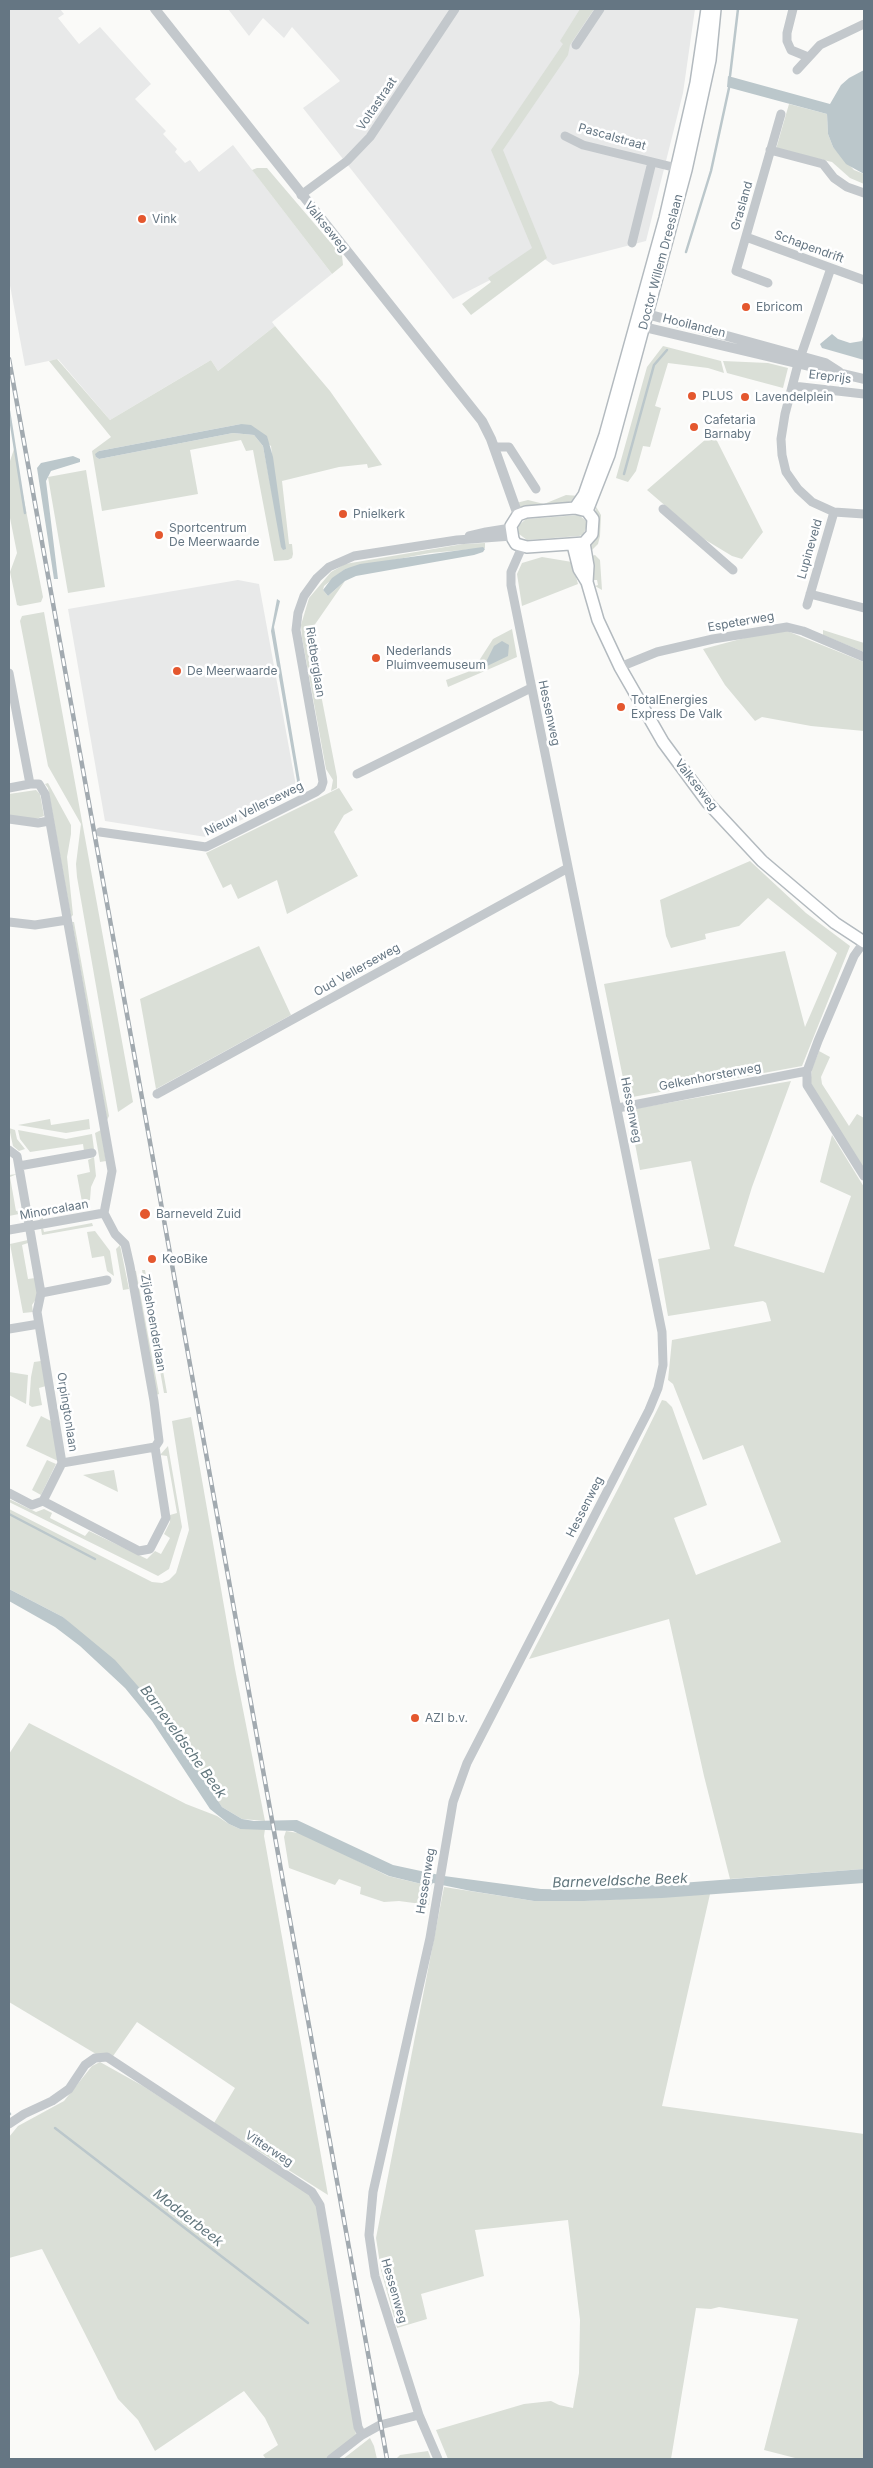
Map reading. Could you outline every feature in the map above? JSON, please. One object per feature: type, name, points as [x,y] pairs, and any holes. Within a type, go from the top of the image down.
[{"type":"main road","name":"Doctor Willem Dreeslaan","points":[[682,169],[707,9]]},
{"type":"main road","name":"Doctor Willem Dreeslaan","points":[[581,509],[584,495],[643,320],[710,60],[715,9]]},
{"type":"main road","points":[[581,509],[593,519],[594,529],[588,540],[579,544],[522,546],[516,544],[511,532],[518,515],[526,512],[581,509]]},
{"type":"main road","name":"Valkseweg","points":[[579,544],[579,569],[587,582],[598,620],[620,667],[663,742],[708,803],[762,861],[835,922],[864,942]]},
{"type":"street","name":"Valkseweg","points":[[155,9],[482,421],[494,447],[518,515]]},
{"type":"street","points":[[576,45],[600,9]]},
{"type":"street","points":[[793,9],[787,41],[791,50],[808,57]]},
{"type":"street","name":"Voltastraat","points":[[301,195],[347,161],[383,122],[450,10]]},
{"type":"street","points":[[797,70],[827,40],[864,24]]},
{"type":"street","name":"Grasland","points":[[768,283],[736,271],[781,114]]},
{"type":"street","name":"Pascalstraat","points":[[565,136],[584,145],[682,169]]},
{"type":"street","points":[[770,150],[822,164],[834,178],[847,187],[864,193]]},
{"type":"street","name":"Pascalstraat","points":[[632,243],[652,162]]},
{"type":"street","name":"Schapendrift","points":[[746,238],[864,280]]},
{"type":"street","points":[[831,268],[800,361],[782,423],[782,455],[786,472],[798,489],[812,502],[834,512],[864,514]]},
{"type":"street","name":"Hooilanden","points":[[643,320],[800,361],[826,363],[839,372],[864,379]]},
{"type":"street","name":"Ereprijs","points":[[793,386],[864,394]]},
{"type":"street","points":[[494,447],[509,447],[536,490]]},
{"type":"street","points":[[663,510],[733,570]]},
{"type":"street","name":"Lupineveld","points":[[807,605],[834,512]]},
{"type":"street","name":"Rietberglaan","points":[[323,782],[296,630],[298,613],[304,596],[317,578],[329,567],[342,560],[457,540],[486,532],[511,532]]},
{"type":"street","name":"Hessenweg","points":[[438,2459],[419,2415],[375,2276],[368,2235],[373,2192],[424,1967],[453,1802],[467,1763],[649,1410],[661,1377],[663,1356],[662,1332],[618,1108],[510,578],[510,572],[522,546]]},
{"type":"street","name":"Lupineveld","points":[[810,594],[864,608]]},
{"type":"street","name":"Espeterweg","points":[[620,667],[657,652],[713,639],[787,627],[802,631],[864,657]]},
{"type":"street","points":[[9,672],[30,784]]},
{"type":"street","points":[[357,774],[531,688]]},
{"type":"street","name":"Nieuw Vellerseweg","points":[[100,832],[206,847],[309,796],[321,788],[323,782]]},
{"type":"street","points":[[9,788],[30,784],[39,784],[42,788],[112,1171],[104,1213]]},
{"type":"street","points":[[10,821],[49,822]]},
{"type":"street","name":"Oud Vellerseweg","points":[[158,1094],[568,868]]},
{"type":"street","points":[[9,922],[35,925],[67,920]]},
{"type":"street","points":[[864,942],[854,956],[807,1070],[807,1084],[864,1176]]},
{"type":"street","name":"Gelkenhorsterweg","points":[[618,1108],[807,1070]]},
{"type":"street","points":[[9,1150],[17,1156],[19,1166],[92,1153]]},
{"type":"street","name":"Orpingtonlaan","points":[[19,1166],[41,1293],[41,1301],[37,1308],[62,1463],[43,1501]]},
{"type":"street","name":"Minorcalaan","points":[[9,1230],[104,1213]]},
{"type":"street","name":"Zijdehoenderlaan","points":[[9,1493],[32,1505],[43,1501],[138,1551],[145,1552],[150,1549],[166,1518],[155,1447],[159,1441],[154,1400],[126,1249],[104,1213]]},
{"type":"street","points":[[41,1293],[107,1280]]},
{"type":"street","points":[[9,1329],[39,1324]]},
{"type":"street","points":[[62,1463],[155,1447]]},
{"type":"street","name":"Vitterweg","points":[[9,2124],[24,2114],[52,2101],[69,2089],[86,2065],[95,2058],[107,2057],[312,2192],[320,2205],[358,2427],[362,2435]]},
{"type":"street","points":[[331,2459],[362,2435],[380,2425],[419,2415]]},
{"type":"shaded area","points":[[9,9],[60,9],[64,14],[58,18],[79,44],[100,27],[151,84],[135,99],[166,131],[163,134],[177,149],[175,152],[185,163],[190,160],[199,172],[233,145],[332,274],[272,322],[275,326],[218,371],[211,360],[110,420],[58,359],[25,366],[9,280]]},
{"type":"shaded area","points":[[228,9],[695,9],[683,93],[646,241],[553,265],[539,255],[453,299],[303,108],[340,81],[292,27],[284,38],[263,18],[249,36]]},
{"type":"shaded area","points":[[580,9],[594,9],[570,45],[568,55],[503,150],[547,258],[471,315],[462,304],[491,282],[488,278],[532,248],[491,150],[563,44],[560,41]]},
{"type":"shaded area","points":[[864,70],[864,174],[846,164],[833,147],[828,134],[827,114],[727,87],[728,76],[830,104],[841,85]]},
{"type":"shaded area","points":[[789,104],[827,114],[828,134],[833,147],[854,170],[864,174],[864,184],[850,178],[832,162],[776,149]]},
{"type":"shaded area","points":[[267,168],[342,256],[343,265],[332,274],[252,170]]},
{"type":"shaded area","points":[[275,326],[330,391],[382,465],[368,468],[367,464],[339,467],[282,481],[289,544],[292,544],[293,554],[292,558],[288,560],[274,561],[253,450],[246,451],[241,440],[190,450],[198,494],[102,511],[92,451],[111,437],[49,361],[57,359],[110,420],[211,360],[218,371]],"holes":[[[241,424],[271,446],[283,550],[263,446],[254,435],[233,433],[99,459],[96,457],[99,451]]]},
{"type":"shaded area","points":[[864,332],[864,360],[822,348],[820,344],[832,334],[838,339],[850,343],[862,341]]},
{"type":"shaded area","points":[[663,346],[721,361],[724,373],[708,368],[668,363],[655,406],[661,408],[650,447],[643,446],[636,471],[628,482],[616,478],[647,367]]},
{"type":"shaded area","points":[[723,361],[768,363],[788,368],[783,388],[727,373]]},
{"type":"shaded area","points":[[241,424],[251,425],[267,436],[273,457],[286,549],[283,550],[281,547],[263,446],[254,435],[233,433],[99,459],[95,454],[99,451]]},
{"type":"shaded area","points":[[713,433],[763,532],[742,559],[732,556],[704,539],[647,490]]},
{"type":"shaded area","points":[[14,449],[43,597],[41,602],[20,606],[17,605],[10,572],[17,553],[9,513],[9,464]]},
{"type":"shaded area","points":[[73,456],[80,459],[80,462],[51,471],[46,481],[58,579],[54,579],[37,468],[41,463]]},
{"type":"shaded area","points":[[86,470],[105,587],[68,593],[48,477]]},
{"type":"shaded area","points":[[566,495],[580,496],[568,506],[518,509],[516,503],[528,500],[544,504]]},
{"type":"shaded area","points":[[595,505],[601,515],[600,536],[598,544],[590,552],[590,545],[598,532]]},
{"type":"shaded area","points":[[579,515],[586,521],[587,526],[583,535],[527,540],[519,534],[518,526],[526,519]]},
{"type":"shaded area","points":[[485,543],[485,548],[430,553],[345,569],[324,586],[323,590],[328,596],[345,581],[309,633],[337,777],[337,788],[331,791],[333,780],[326,769],[302,638],[301,625],[309,598],[331,572],[345,564],[463,544]]},
{"type":"shaded area","points":[[483,547],[485,549],[483,552],[474,555],[356,576],[345,581],[328,596],[323,590],[332,578],[345,569],[360,564]]},
{"type":"shaded area","points":[[595,555],[600,560],[602,590],[595,586],[598,585],[597,580],[594,580],[589,557]]},
{"type":"shaded area","points":[[542,557],[572,562],[578,584],[522,606],[517,574],[522,563]]},
{"type":"shaded area","points":[[238,580],[259,584],[296,786],[289,797],[206,837],[105,821],[68,609]]},
{"type":"shaded area","points":[[277,599],[280,601],[274,627],[300,781],[295,790],[297,781],[271,631]]},
{"type":"shaded area","points":[[44,612],[133,1102],[118,1112],[77,877],[76,864],[81,824],[48,766],[20,621],[22,616]]},
{"type":"shaded area","points":[[512,629],[517,657],[448,687],[446,680],[473,670],[493,639]]},
{"type":"shaded area","points":[[823,630],[864,643],[864,652],[823,635]]},
{"type":"shaded area","points":[[787,631],[864,662],[864,731],[811,726],[762,717],[755,721],[725,685],[703,649],[763,633]]},
{"type":"shaded area","points":[[502,641],[509,645],[508,656],[483,668],[494,646]]},
{"type":"shaded area","points":[[48,783],[71,825],[67,857],[73,915],[71,917],[48,788],[45,784]]},
{"type":"shaded area","points":[[339,788],[353,810],[344,815],[334,832],[358,876],[287,914],[277,880],[238,899],[231,884],[223,888],[206,853]]},
{"type":"shaded area","points":[[36,790],[40,794],[44,816],[36,819],[9,816],[9,794]]},
{"type":"shaded area","points":[[750,861],[806,913],[850,946],[802,1066],[627,1098],[604,984],[785,951],[805,1027],[837,953],[768,898],[739,926],[705,934],[706,939],[671,948],[666,936],[660,900]]},
{"type":"shaded area","points":[[72,922],[74,922],[109,1116],[107,1120]]},
{"type":"shaded area","points":[[259,946],[291,1015],[156,1089],[140,999]]},
{"type":"shaded area","points":[[819,1051],[830,1057],[821,1077],[822,1084],[849,1126],[857,1114],[864,1118],[864,1172],[810,1086],[812,1069]]},
{"type":"shaded area","points":[[791,1081],[752,1187],[734,1246],[824,1273],[851,1196],[820,1182],[832,1135],[864,1187],[864,1869],[730,1879],[704,1776],[669,1619],[529,1659],[662,1400],[672,1407],[707,1505],[674,1518],[696,1575],[781,1542],[743,1445],[703,1460],[673,1384],[668,1380],[672,1340],[771,1321],[766,1303],[763,1301],[668,1316],[658,1259],[710,1249],[691,1161],[640,1170],[629,1112],[633,1109]]},
{"type":"shaded area","points":[[50,1119],[51,1125],[89,1119],[90,1129],[66,1133],[18,1125]]},
{"type":"shaded area","points":[[9,1128],[15,1130],[17,1139],[25,1149],[19,1151],[13,1146]]},
{"type":"shaded area","points":[[18,1130],[66,1139],[92,1134],[94,1149],[84,1151],[83,1144],[30,1152],[20,1139]]},
{"type":"shaded area","points":[[101,1130],[106,1161],[100,1162],[95,1133]]},
{"type":"shaded area","points":[[94,1157],[96,1176],[91,1187],[90,1200],[82,1202],[77,1175],[90,1172],[88,1160]]},
{"type":"shaded area","points":[[17,1174],[10,1177],[16,1211],[23,1210],[24,1213],[9,1216],[9,1175]]},
{"type":"shaded area","points":[[89,1205],[90,1208],[43,1217],[43,1220],[40,1221],[39,1214]]},
{"type":"shaded area","points":[[92,1223],[93,1226],[42,1235],[41,1229],[43,1228],[44,1232]]},
{"type":"shaded area","points":[[95,1231],[110,1251],[114,1276],[107,1271],[104,1256],[92,1258],[87,1232]]},
{"type":"shaded area","points":[[28,1240],[28,1243],[22,1245],[28,1279],[35,1278],[38,1296],[32,1305],[33,1312],[23,1313],[10,1244]]},
{"type":"shaded area","points":[[120,1245],[129,1289],[123,1290],[116,1249]]},
{"type":"shaded area","points":[[142,1270],[145,1270],[167,1393],[164,1393]]},
{"type":"shaded area","points":[[134,1271],[136,1271],[159,1394],[156,1395]]},
{"type":"shaded area","points":[[41,1361],[46,1386],[39,1388],[42,1405],[32,1407],[29,1405],[31,1377],[34,1362]]},
{"type":"shaded area","points":[[9,1372],[28,1375],[26,1404],[9,1395]]},
{"type":"shaded area","points":[[41,1416],[53,1422],[58,1461],[26,1446]]},
{"type":"shaded area","points":[[191,1417],[235,1669],[265,1821],[242,1819],[222,1807],[144,1693],[63,1617],[9,1589],[9,1509],[152,1582],[162,1583],[169,1580],[176,1573],[189,1530],[172,1421]]},
{"type":"shaded area","points":[[168,1446],[182,1527],[169,1569],[158,1576],[9,1502],[9,1499],[36,1512],[44,1509],[52,1513],[50,1518],[85,1536],[89,1531],[147,1559],[155,1551],[161,1554],[170,1538],[164,1534],[170,1522],[170,1515],[177,1513],[167,1456],[160,1455]]},
{"type":"shaded area","points":[[47,1460],[56,1464],[41,1495],[32,1490]]},
{"type":"shaded area","points":[[114,1470],[118,1492],[83,1475]]},
{"type":"shaded area","points":[[9,1589],[63,1617],[115,1660],[144,1693],[169,1726],[222,1807],[242,1819],[254,1821],[297,1820],[393,1865],[444,1876],[541,1889],[589,1890],[864,1869],[864,1883],[662,1898],[534,1901],[433,1883],[430,1886],[389,1876],[293,1831],[240,1829],[229,1824],[210,1809],[152,1721],[125,1688],[80,1646],[55,1627],[9,1601]]},
{"type":"shaded area","points":[[29,1723],[186,1804],[217,1816],[240,1829],[265,1829],[264,1836],[328,2195],[214,2123],[235,2088],[137,2022],[111,2059],[96,2054],[9,2002],[9,1754]]},
{"type":"shaded area","points":[[286,1831],[304,1834],[388,1876],[430,1886],[429,1905],[399,1901],[384,1902],[360,1894],[361,1887],[339,1879],[335,1885],[289,1868],[284,1837]]},
{"type":"shaded area","points":[[444,1887],[534,1901],[584,1901],[710,1894],[662,2106],[864,2134],[864,2459],[799,2459],[764,2450],[798,2319],[719,2307],[711,2309],[696,2308],[671,2459],[448,2459],[436,2430],[524,2404],[551,2401],[573,2408],[579,2373],[580,2320],[568,2220],[475,2230],[484,2276],[421,2294],[427,2319],[397,2328],[381,2270],[376,2238]]},
{"type":"shaded area","points":[[100,2062],[143,2086],[300,2188],[312,2197],[317,2204],[340,2326],[356,2435],[326,2459],[266,2459],[263,2455],[278,2445],[265,2418],[244,2391],[155,2451],[138,2420],[118,2399],[42,2249],[9,2258],[9,2137],[18,2126],[64,2101],[92,2066]]},
{"type":"shaded area","points":[[370,2438],[377,2459],[343,2459]]},
{"type":"shaded area","points":[[428,2451],[431,2459],[396,2459],[400,2455]]},
{"type":"waterway","points":[[730,76],[738,9]]},
{"type":"waterway","points":[[686,252],[711,171],[729,88]]},
{"type":"waterway","points":[[624,474],[654,365],[667,350]]},
{"type":"waterway","points":[[9,411],[25,513]]},
{"type":"waterway","points":[[9,1514],[95,1559]]},
{"type":"waterway","name":"Modderbeek","points":[[55,2128],[308,2323]]},
{"type":"railway","points":[[9,359],[387,2459]]},
{"type":"place","name":"Vink","points":[[142,219]]},
{"type":"place","name":"Ebricom","points":[[746,307]]},
{"type":"place","name":"PLUS","points":[[692,396]]},
{"type":"place","name":"Lavendelplein","points":[[745,397]]},
{"type":"place","name":"Cafetaria Barnaby","points":[[694,427]]},
{"type":"place","name":"Pnielkerk","points":[[343,514]]},
{"type":"place","name":"Sportcentrum De Meerwaarde","points":[[159,535]]},
{"type":"place","name":"Nederlands Pluimveemuseum","points":[[376,658]]},
{"type":"place","name":"De Meerwaarde","points":[[177,671]]},
{"type":"place","name":"TotalEnergies Express De Valk","points":[[621,707]]},
{"type":"place","name":"Barneveld Zuid","points":[[145,1214]]},
{"type":"place","name":"KeoBike","points":[[152,1259]]},
{"type":"place","name":"AZI b.v.","points":[[415,1718]]},
{"type":"water label","name":"Barneveldsche Beek","points":[[183,1742]]},
{"type":"water label","name":"Barneveldsche Beek","points":[[620,1881]]}]
